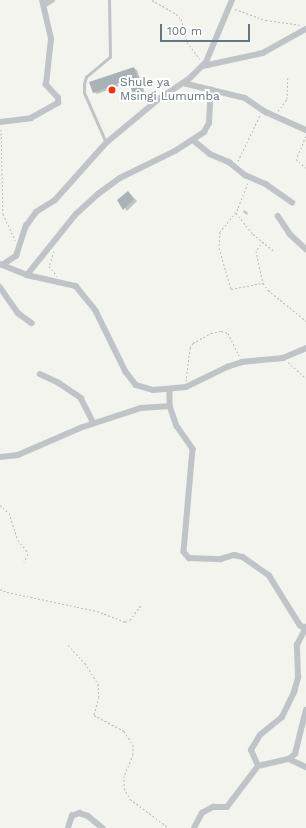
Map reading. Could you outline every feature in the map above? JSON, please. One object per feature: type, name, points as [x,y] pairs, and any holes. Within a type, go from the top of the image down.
[{"type":"street","points":[[0,122],[26,120],[58,103],[58,98],[46,85],[51,39],[43,2],[52,0]]},
{"type":"street","points":[[1,265],[16,256],[26,226],[36,212],[55,200],[106,143],[146,109],[183,83],[203,65],[232,0]]},
{"type":"street","points":[[203,65],[263,53],[306,28]]},
{"type":"street","points":[[183,83],[245,98],[262,110],[306,130]]},
{"type":"street","points":[[27,275],[76,214],[98,194],[120,178],[193,140],[208,128],[211,90]]},
{"type":"street","points":[[193,140],[210,154],[235,167],[251,178],[266,184],[292,202]]},
{"type":"street","points":[[278,216],[290,234],[306,249]]},
{"type":"street","points":[[1,265],[27,275],[69,283],[86,296],[126,372],[136,385],[153,390],[170,390],[186,387],[242,362],[283,358],[306,348]]},
{"type":"street","points":[[0,287],[18,313],[32,323]]},
{"type":"street","points":[[40,374],[60,383],[81,398],[94,423]]},
{"type":"street","points":[[170,390],[170,406],[177,426],[194,449],[184,552],[189,558],[221,559],[234,555],[243,557],[269,575],[300,625],[306,629],[297,645],[298,678],[294,692],[282,717],[260,736],[251,750],[258,766]]},
{"type":"street","points":[[0,457],[31,450],[94,423],[141,408],[170,406]]},
{"type":"street","points":[[194,828],[202,813],[213,807],[227,807],[258,766],[289,759],[299,747],[306,710]]},
{"type":"street","points":[[289,759],[306,767]]},
{"type":"street","points":[[68,828],[72,816],[78,813],[88,816],[102,828]]},
{"type":"lane","points":[[106,143],[84,93],[84,84],[86,77],[110,57],[109,0]]},
{"type":"path","points":[[152,0],[176,14],[181,19],[187,42],[203,65]]},
{"type":"path","points":[[230,7],[266,20],[306,28]]},
{"type":"path","points":[[270,114],[286,103],[288,76]]},
{"type":"path","points":[[235,167],[247,147],[262,110]]},
{"type":"path","points":[[0,122],[3,214],[19,248]]},
{"type":"path","points":[[306,135],[296,159],[306,168]]},
{"type":"path","points":[[251,178],[236,212],[219,239],[224,273],[229,286],[236,290],[263,283]]},
{"type":"path","points":[[236,212],[274,251]]},
{"type":"path","points":[[263,241],[256,251],[263,283],[268,290],[306,321]]},
{"type":"path","points":[[56,246],[49,266],[61,279],[69,283]]},
{"type":"path","points":[[186,387],[190,348],[193,343],[211,333],[221,331],[228,333],[242,362]]},
{"type":"path","points":[[283,358],[306,378]]},
{"type":"path","points":[[0,505],[9,513],[18,540],[28,554],[24,562]]},
{"type":"path","points":[[0,589],[7,592],[97,611],[125,622],[130,620],[141,605]]},
{"type":"path","points":[[68,644],[85,662],[98,684],[99,697],[94,716],[124,731],[133,745],[133,754],[124,776],[124,788],[130,799],[169,828]]},
{"type":"building","points":[[134,67],[142,91],[133,94],[128,80],[93,93],[89,82]]},
{"type":"building","points":[[128,191],[134,199],[123,210],[117,200]]},
{"type":"place","name":"Shule ya Msingi Lumumba","points":[[112,90]]}]
